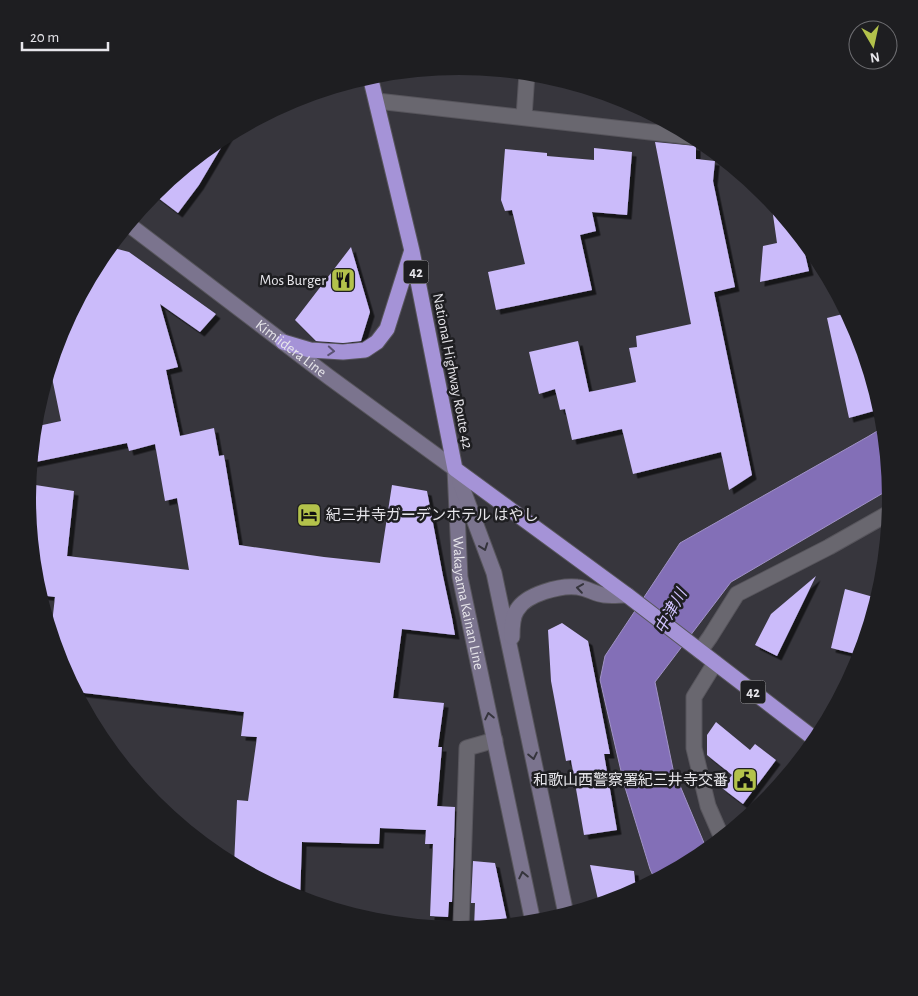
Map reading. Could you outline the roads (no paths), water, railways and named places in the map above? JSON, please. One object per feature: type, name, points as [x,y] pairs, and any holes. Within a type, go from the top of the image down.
[{"type":"highway","name":"National Highway Route 42","points":[[372,84],[412,251],[455,469]]},
{"type":"highway","points":[[283,342],[310,350],[343,352],[365,350],[377,342],[387,329],[412,251]]},
{"type":"highway","name":"42","points":[[455,469],[627,595],[809,735]]},
{"type":"main road","name":"Kimiidera Line","points":[[134,228],[455,469]]},
{"type":"main road","name":"Wakayama Kainan Line","points":[[455,469],[494,573],[564,907]]},
{"type":"main road","name":"Wakayama Kainan Line","points":[[455,469],[460,577],[531,914]]},
{"type":"main road","points":[[514,670],[512,638],[514,617],[517,609],[527,600],[551,589],[565,587],[589,589],[602,595],[627,595]]},
{"type":"street","points":[[524,117],[526,81]]},
{"type":"street","points":[[376,101],[675,135]]},
{"type":"street","points":[[695,647],[710,637],[737,594],[829,547],[881,517]]},
{"type":"street","points":[[715,663],[694,697],[694,748],[708,806],[719,831]]},
{"type":"street","points":[[461,921],[467,748],[494,740]]},
{"type":"water","name":"中津川","points":[[876,432],[882,494],[731,582],[655,682],[673,769],[704,842],[652,874],[624,784],[600,680],[605,656],[680,543]]},
{"type":"place","name":"Mos Burger","points":[[343,280]]},
{"type":"place","name":"紀三井寺ガーデンホテル はやし","points":[[309,515]]},
{"type":"place","name":"和歌山西警察署紀三井寺交番","points":[[745,780]]}]
